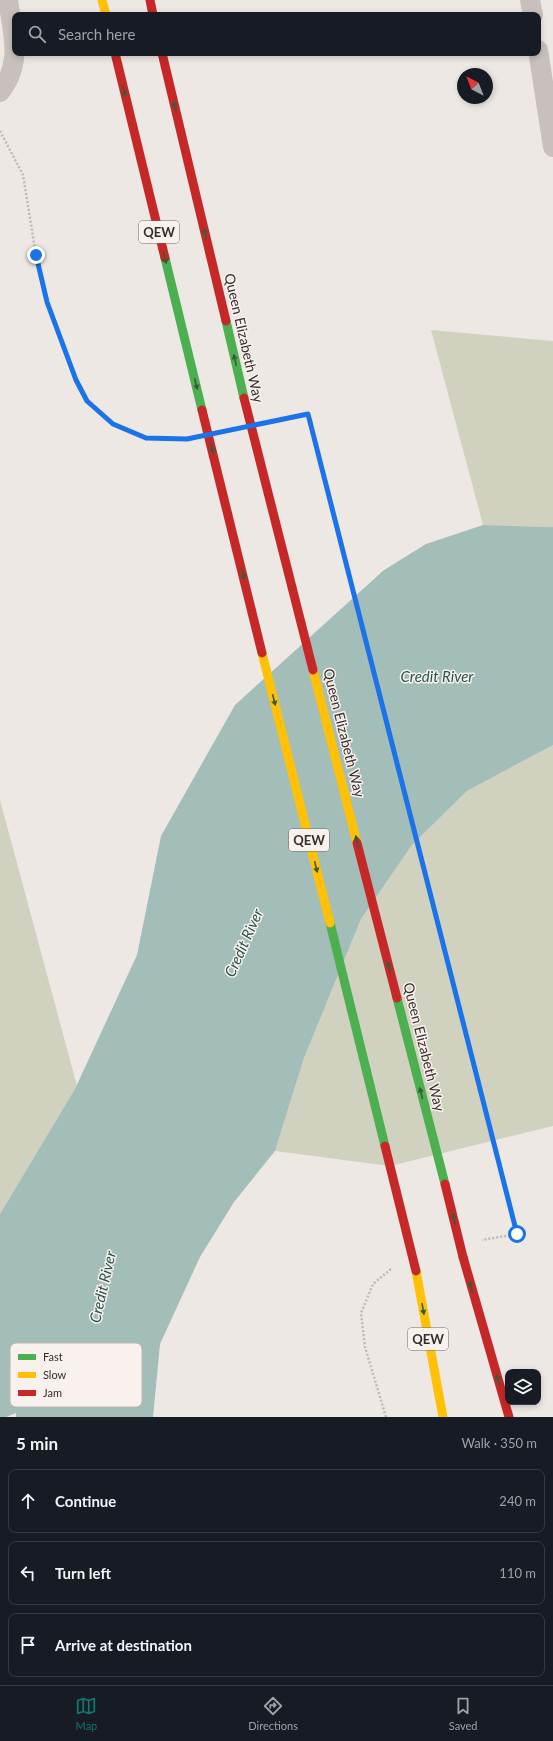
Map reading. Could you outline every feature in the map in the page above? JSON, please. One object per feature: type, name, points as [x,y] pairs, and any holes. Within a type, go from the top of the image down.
[{"type":"highway","points":[[102,0],[105,12]]},
{"type":"highway","points":[[150,0],[152,12]]},
{"type":"highway","name":"QEW","points":[[116,56],[416,1271],[443,1417]]},
{"type":"highway","name":"Queen Elizabeth Way","points":[[163,56],[244,398],[463,1257],[479,1317],[509,1417]]},
{"type":"street","points":[[8,0],[12,28]]},
{"type":"street","points":[[530,0],[532,12]]},
{"type":"street","points":[[0,92],[8,82],[13,69],[14,56]]},
{"type":"street","points":[[539,56],[553,147]]},
{"type":"path","points":[[0,131],[23,174],[36,255],[47,302],[76,380],[87,401],[113,424],[146,438],[187,439]]},
{"type":"path","points":[[270,422],[308,414],[517,1234]]},
{"type":"green space","points":[[431,330],[553,341],[553,527],[483,525]]},
{"type":"green space","points":[[553,745],[553,1126],[390,1166],[275,1151],[304,1058],[361,919],[412,845],[467,791]]},
{"type":"green space","points":[[0,800],[77,1086],[0,1214]]},
{"type":"water","name":"Credit River","points":[[483,525],[553,527],[553,745],[467,791],[412,845],[361,919],[304,1058],[275,1151],[234,1202],[200,1257],[160,1344],[153,1417],[16,1417],[16,1413],[6,1417],[0,1417],[0,1214],[75,1089],[137,955],[161,836],[235,705],[384,570],[426,544]]},
{"type":"traffic: fast","points":[[165,258],[202,410]]},
{"type":"traffic: fast","points":[[226,321],[244,398]]},
{"type":"traffic: fast","points":[[330,923],[385,1146]]},
{"type":"traffic: fast","points":[[397,998],[445,1184]]},
{"type":"traffic: slow","points":[[102,0],[105,12]]},
{"type":"traffic: slow","points":[[262,653],[330,923]]},
{"type":"traffic: slow","points":[[313,670],[357,843]]},
{"type":"traffic: slow","points":[[416,1271],[443,1417]]},
{"type":"traffic: jam","points":[[150,0],[152,12]]},
{"type":"traffic: jam","points":[[116,56],[165,258]]},
{"type":"traffic: jam","points":[[163,56],[226,321]]},
{"type":"traffic: jam","points":[[244,398],[313,670]]},
{"type":"traffic: jam","points":[[202,410],[262,653]]},
{"type":"traffic: jam","points":[[357,843],[397,998]]},
{"type":"traffic: jam","points":[[385,1146],[416,1271]]},
{"type":"traffic: jam","points":[[445,1184],[463,1257]]},
{"type":"traffic: jam","points":[[463,1257],[509,1417]]},
{"type":"route","points":[[36,255],[47,302],[76,380],[87,401],[113,424],[146,438],[187,439],[308,414],[517,1234]]}]
